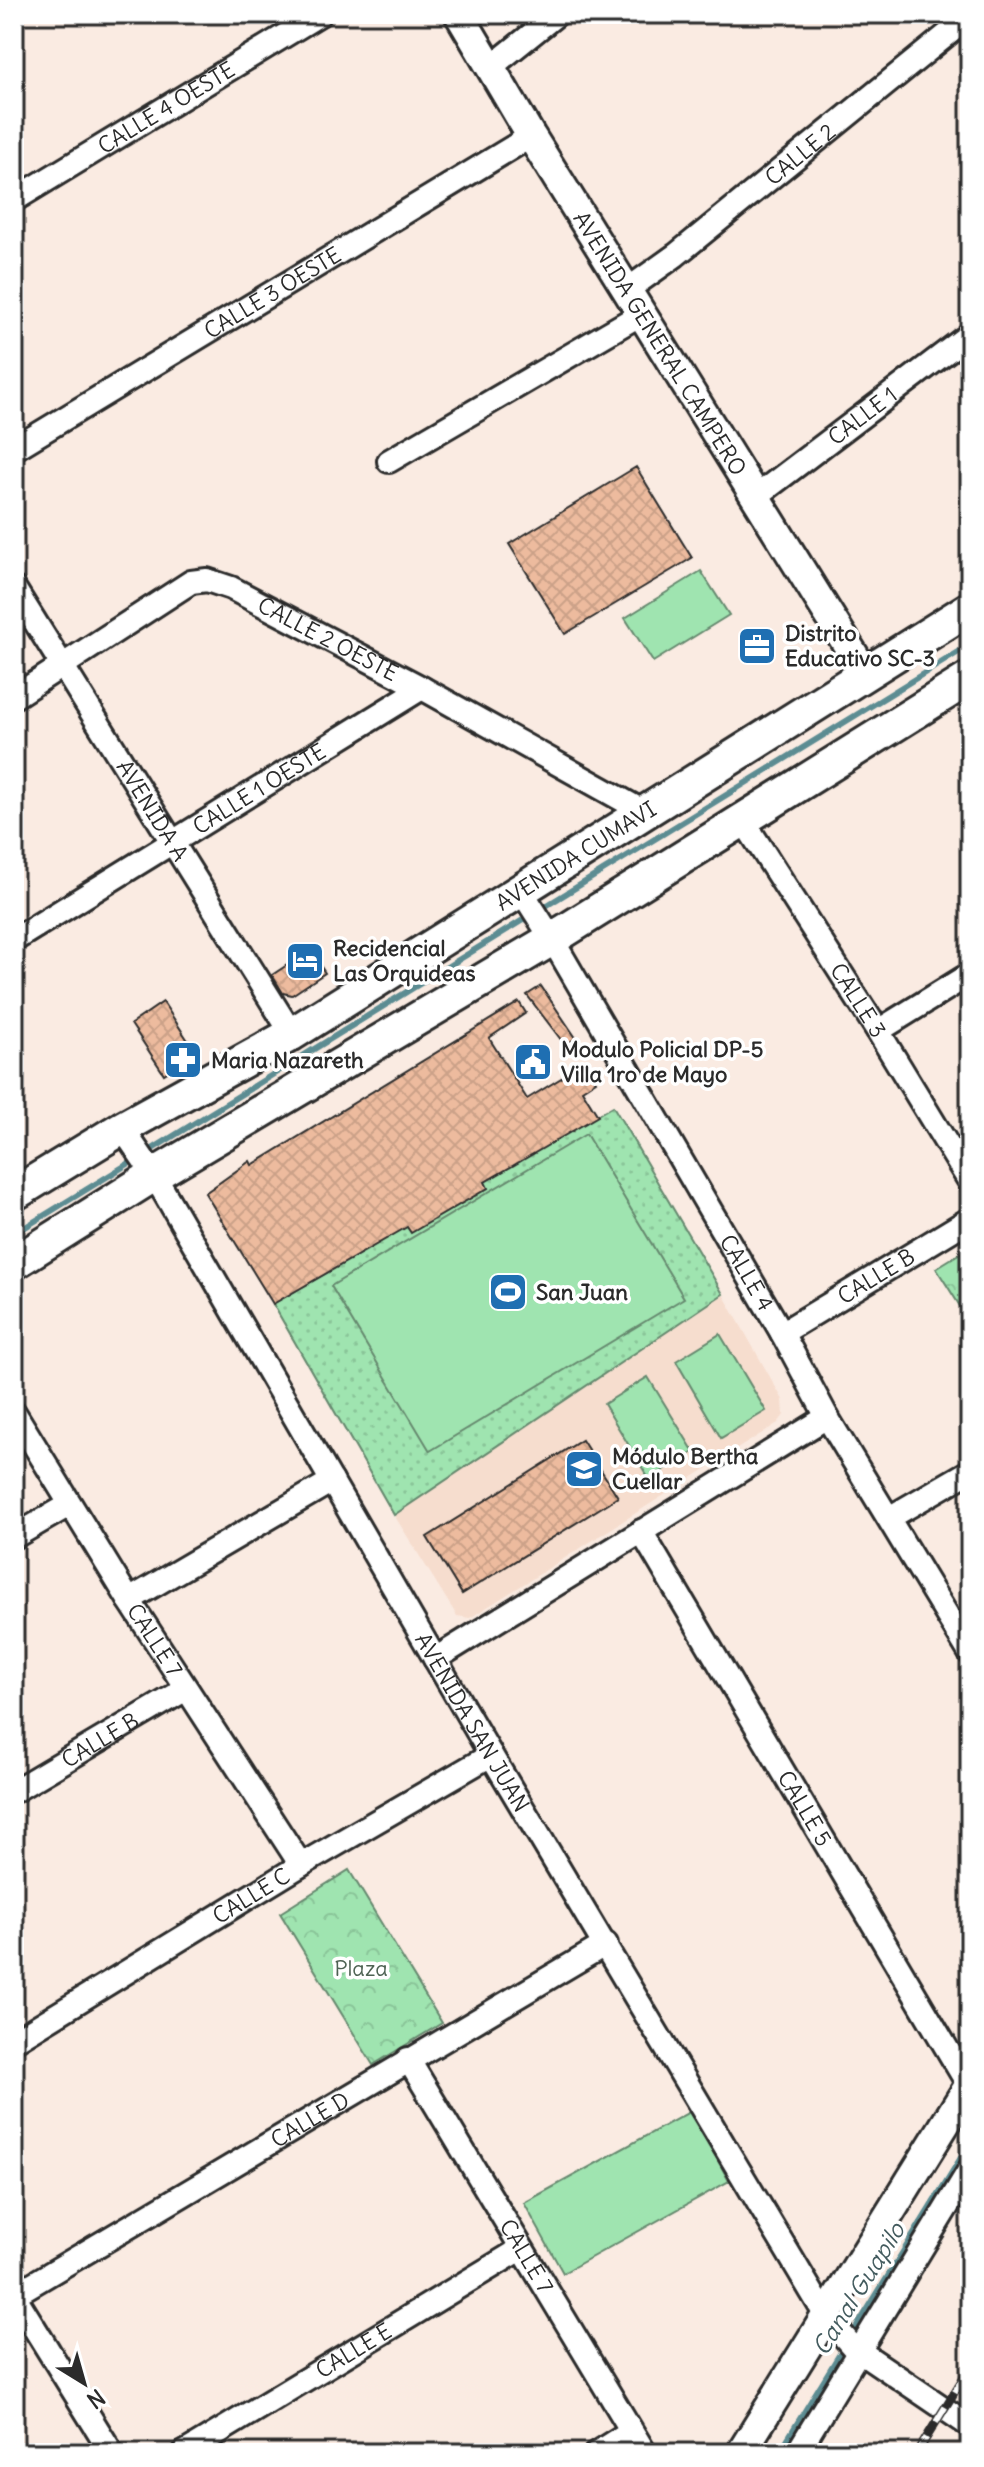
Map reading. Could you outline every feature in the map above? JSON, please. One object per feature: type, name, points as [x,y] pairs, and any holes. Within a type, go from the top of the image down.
[{"type":"main road","name":"AVENIDA CUMAVI","points":[[14,1263],[150,1169],[537,916],[646,813],[970,608]]},
{"type":"main road","name":"AVENIDA CUMAVI","points":[[14,1194],[126,1133],[292,1034],[743,820],[970,678]]},
{"type":"street","name":"CALLE 4 OESTE","points":[[14,200],[320,14]]},
{"type":"street","name":"AVENIDA GENERAL CAMPERO","points":[[459,14],[754,498],[865,673]]},
{"type":"street","points":[[491,67],[557,14]]},
{"type":"street","name":"CALLE 2","points":[[389,461],[634,302],[676,255],[970,16]]},
{"type":"street","name":"CALLE 3 OESTE","points":[[14,449],[531,136]]},
{"type":"street","name":"CALLE 1","points":[[754,498],[970,334]]},
{"type":"street","name":"CALLE 2 OESTE","points":[[14,697],[191,582],[207,580],[231,588],[422,688],[646,813]]},
{"type":"street","name":"AVENIDA A","points":[[14,588],[292,1034]]},
{"type":"street","name":"CALLE 1 OESTE","points":[[14,940],[422,688]]},
{"type":"street","name":"CALLE 3","points":[[743,820],[970,1182]]},
{"type":"street","name":"CALLE 4","points":[[537,916],[782,1333],[827,1417],[970,1653]]},
{"type":"street","points":[[878,1031],[970,974]]},
{"type":"street","name":"AVENIDA SAN JUAN","points":[[126,1133],[150,1169],[491,1755],[828,2320],[855,2348]]},
{"type":"street","name":"CALLE B","points":[[782,1333],[970,1219]]},
{"type":"street","name":"CALLE 7","points":[[14,1412],[129,1600],[301,1865]]},
{"type":"street","points":[[435,1659],[827,1417]]},
{"type":"street","points":[[889,1518],[970,1471]]},
{"type":"street","points":[[129,1600],[332,1481]]},
{"type":"street","points":[[14,1537],[69,1505]]},
{"type":"street","name":"CALLE 5","points":[[641,1531],[970,2085]]},
{"type":"street","name":"CALLE B","points":[[14,1791],[186,1689]]},
{"type":"street","name":"CALLE C","points":[[14,2041],[301,1865],[491,1755]]},
{"type":"street","name":"CALLE D","points":[[14,2295],[606,1944]]},
{"type":"street","name":"CALLE 7","points":[[408,2059],[645,2453]]},
{"type":"street","points":[[741,2453],[828,2320],[970,2085]]},
{"type":"street","points":[[797,2453],[855,2348],[970,2169]]},
{"type":"street","name":"CALLE E","points":[[184,2453],[521,2249]]},
{"type":"street","points":[[14,2295],[112,2453]]},
{"type":"street","points":[[855,2348],[970,2426]]},
{"type":"street","points":[[596,2453],[631,2431]]},
{"type":"shaded area","name":"Módulo Bertha Cuellar","points":[[723,1294],[783,1400],[784,1415],[778,1423],[470,1618],[457,1616],[394,1515]]},
{"type":"green space","points":[[701,571],[729,615],[653,662],[625,618]]},
{"type":"green space","name":"San Juan","points":[[613,1106],[723,1294],[394,1515],[273,1304]]},
{"type":"green space","name":"San Juan","points":[[586,1134],[684,1298],[430,1451],[331,1286]]},
{"type":"green space","points":[[970,1247],[970,1322],[936,1268]]},
{"type":"green space","points":[[720,1334],[766,1411],[721,1438],[676,1361]]},
{"type":"green space","points":[[648,1377],[694,1452],[649,1479],[604,1404]]},
{"type":"green space","name":"Plaza","points":[[349,1870],[442,2023],[373,2065],[280,1913]]},
{"type":"green space","points":[[691,2111],[729,2181],[563,2273],[524,2203]]},
{"type":"building","points":[[636,467],[692,558],[565,634],[509,544]]},
{"type":"building","name":"Recidencial Las Orquideas","points":[[310,950],[325,973],[292,995],[283,993],[272,975]]},
{"type":"building","points":[[541,986],[576,1038],[565,1045],[527,995]]},
{"type":"building","points":[[163,1002],[196,1053],[164,1074],[131,1024]]},
{"type":"building","points":[[519,1002],[526,1013],[489,1038],[527,1099],[586,1063],[596,1081],[582,1090],[598,1116],[485,1182],[488,1188],[411,1233],[407,1227],[273,1304],[205,1193],[250,1161],[252,1165]]},
{"type":"building","points":[[582,1440],[618,1497],[462,1594],[427,1537]]},
{"type":"waterway","points":[[541,909],[970,645]]},
{"type":"waterway","points":[[146,1153],[531,915]]},
{"type":"waterway","points":[[14,1234],[136,1159]]},
{"type":"waterway","name":"Canal Guapilo","points":[[850,2338],[970,2143]]},
{"type":"waterway","name":"Canal Guapilo","points":[[779,2453],[844,2347]]},
{"type":"railway","points":[[917,2453],[970,2367]]},
{"type":"place","name":"Distrito Educativo SC-3","points":[[757,646]]},
{"type":"place","name":"Recidencial Las Orquideas","points":[[305,961]]},
{"type":"place","name":"Maria Nazareth","points":[[183,1060]]},
{"type":"place","name":"Modulo Policial DP-5 Villa 1ro de Mayo","points":[[533,1062]]},
{"type":"place","name":"San Juan","points":[[508,1292]]},
{"type":"place","name":"Módulo Bertha Cuellar","points":[[584,1469]]}]
